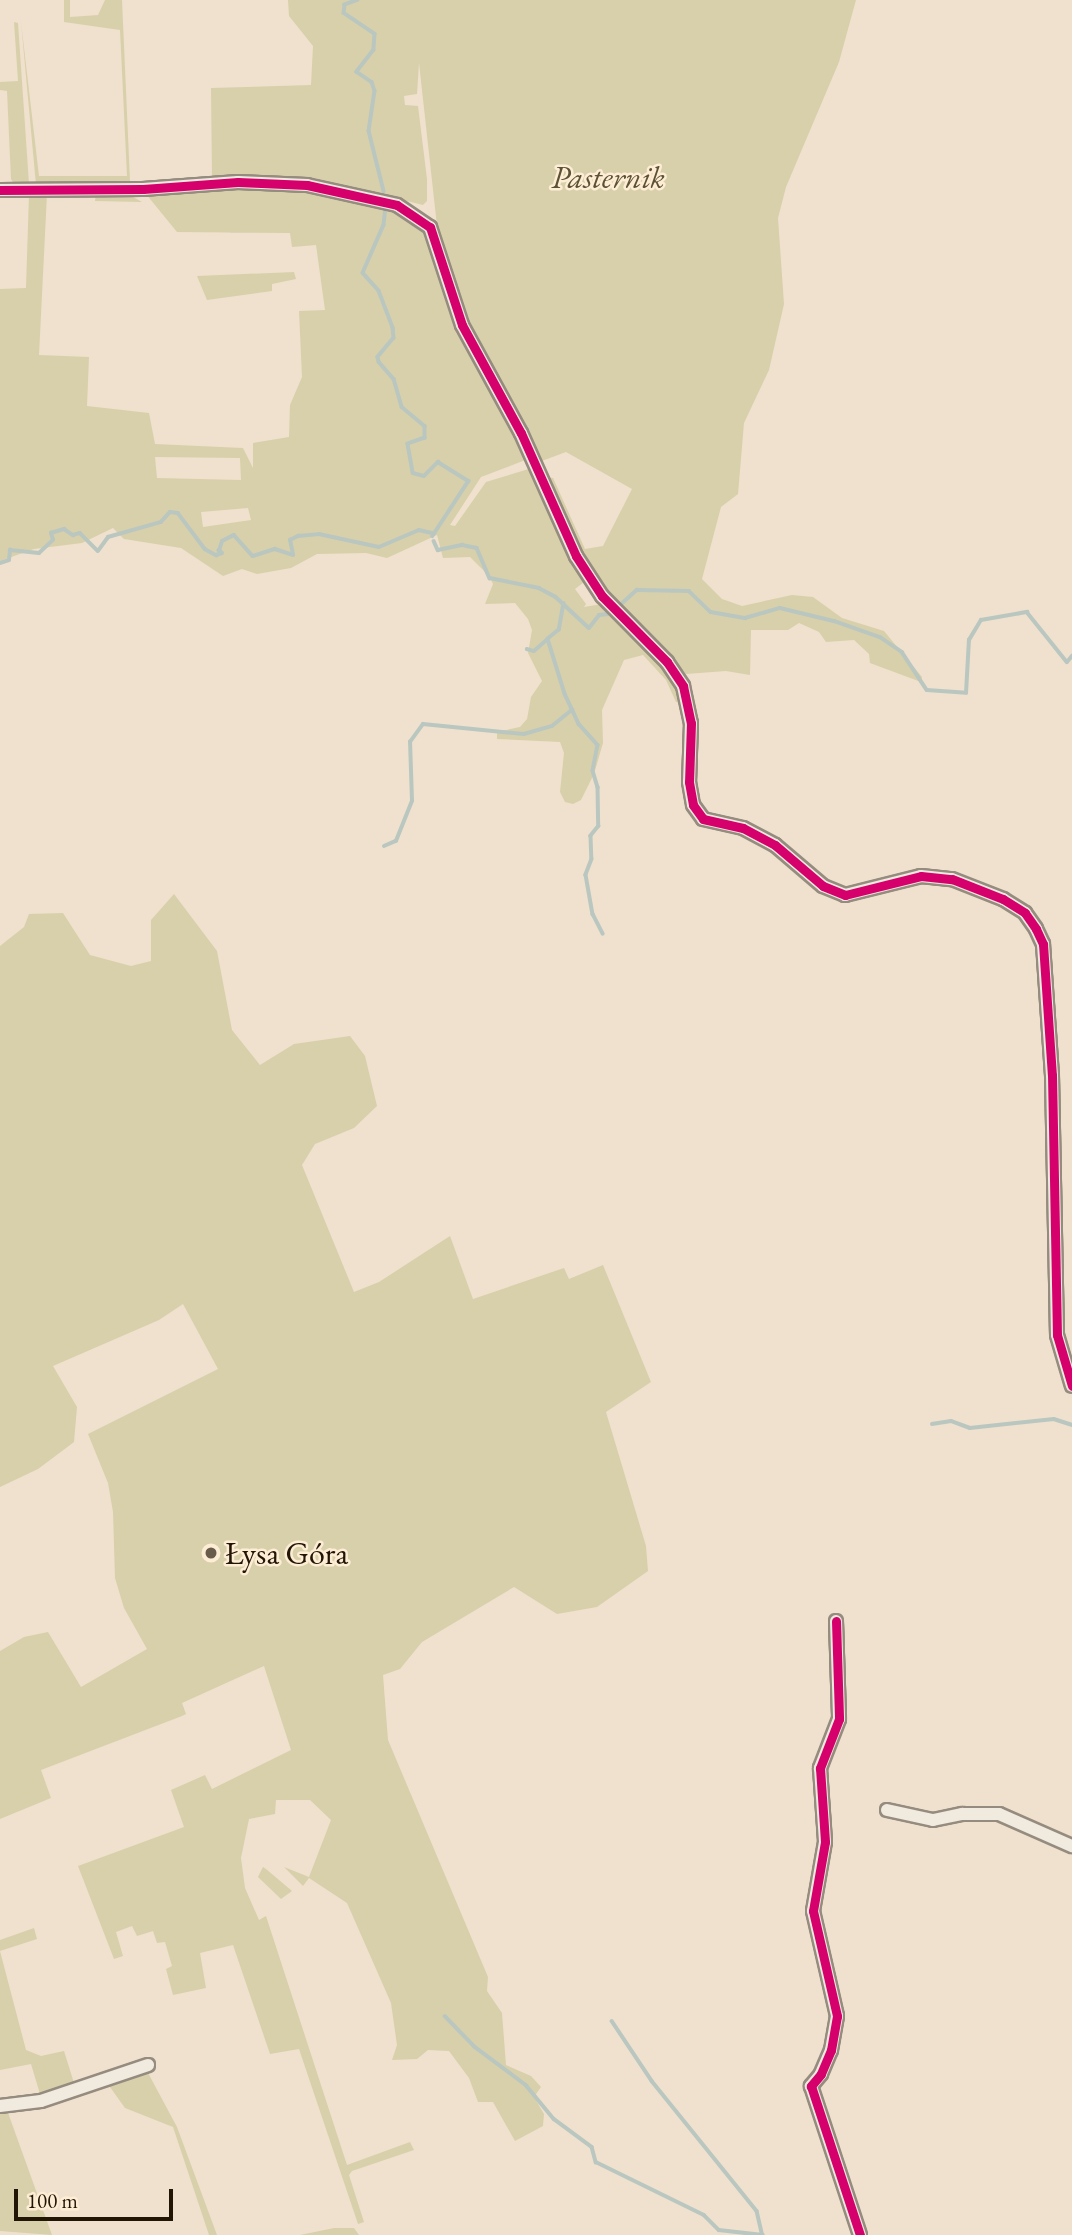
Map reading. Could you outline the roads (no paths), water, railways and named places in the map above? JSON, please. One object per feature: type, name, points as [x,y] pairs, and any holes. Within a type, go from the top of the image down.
[{"type":"street","points":[[0,190],[295,184],[397,205],[430,227],[462,325],[521,433],[576,556],[602,596],[667,663],[683,686],[690,715],[689,782],[693,805],[703,819],[754,834],[775,845],[824,886],[845,895],[921,876],[952,880],[1003,899],[1025,913],[1036,929],[1043,944],[1052,1075],[1057,1335],[1072,1386]]},
{"type":"street","points":[[836,1621],[839,1719],[820,1768],[825,1842],[813,1911],[837,2016],[831,2050],[821,2074],[811,2085],[860,2235]]},
{"type":"street","points":[[887,1810],[933,1821],[962,1814],[999,1814],[1072,1846]]},
{"type":"street","points":[[0,2106],[41,2101],[148,2065]]},
{"type":"waterway","points":[[358,0],[345,5],[344,13],[375,34],[374,50],[357,72],[372,82],[375,91],[369,131],[384,191]]},
{"type":"waterway","points":[[386,206],[384,225],[363,273],[379,291],[393,328],[394,338],[378,357],[379,362],[394,379],[402,407],[425,426],[425,438],[408,444],[413,473],[424,476],[438,462],[469,481],[433,536]]},
{"type":"waterway","points":[[0,563],[9,560],[10,550],[39,553],[53,540],[51,533],[64,529],[73,535],[80,533],[98,551],[108,537],[161,522],[170,512],[178,513],[205,549],[216,555],[222,553],[219,551],[222,541],[234,535],[253,556],[275,549],[293,555],[290,540],[298,536],[319,534],[379,547],[419,530],[432,533]]},
{"type":"waterway","points":[[434,541],[438,550],[462,545],[477,548],[490,578],[539,588],[556,597],[589,628],[599,615],[608,614]]},
{"type":"waterway","points":[[619,606],[637,590],[689,591],[711,612],[745,618],[780,608],[834,621],[880,637],[902,652],[927,690],[966,693],[969,640],[981,620],[1027,612],[1067,662],[1072,656]]},
{"type":"waterway","points":[[564,603],[559,630],[548,639],[565,694],[579,724],[598,745],[593,771],[598,787],[599,826],[591,836],[592,859],[586,875],[593,914],[603,934]]},
{"type":"waterway","points":[[527,649],[534,651],[548,639]]},
{"type":"waterway","points":[[384,846],[396,841],[412,801],[410,742],[423,724],[524,734],[552,726],[572,710]]},
{"type":"waterway","points":[[932,1424],[951,1421],[970,1428],[1054,1419],[1072,1425]]},
{"type":"waterway","points":[[445,2016],[475,2047],[526,2085],[554,2119],[592,2147],[596,2162],[704,2215],[719,2230],[763,2235]]},
{"type":"waterway","points":[[612,2021],[652,2081],[757,2211],[762,2233]]},
{"type":"place","name":"Łysa Góra","points":[[211,1553]]},
{"type":"park label","name":"Pasternik","points":[[608,177]]}]
